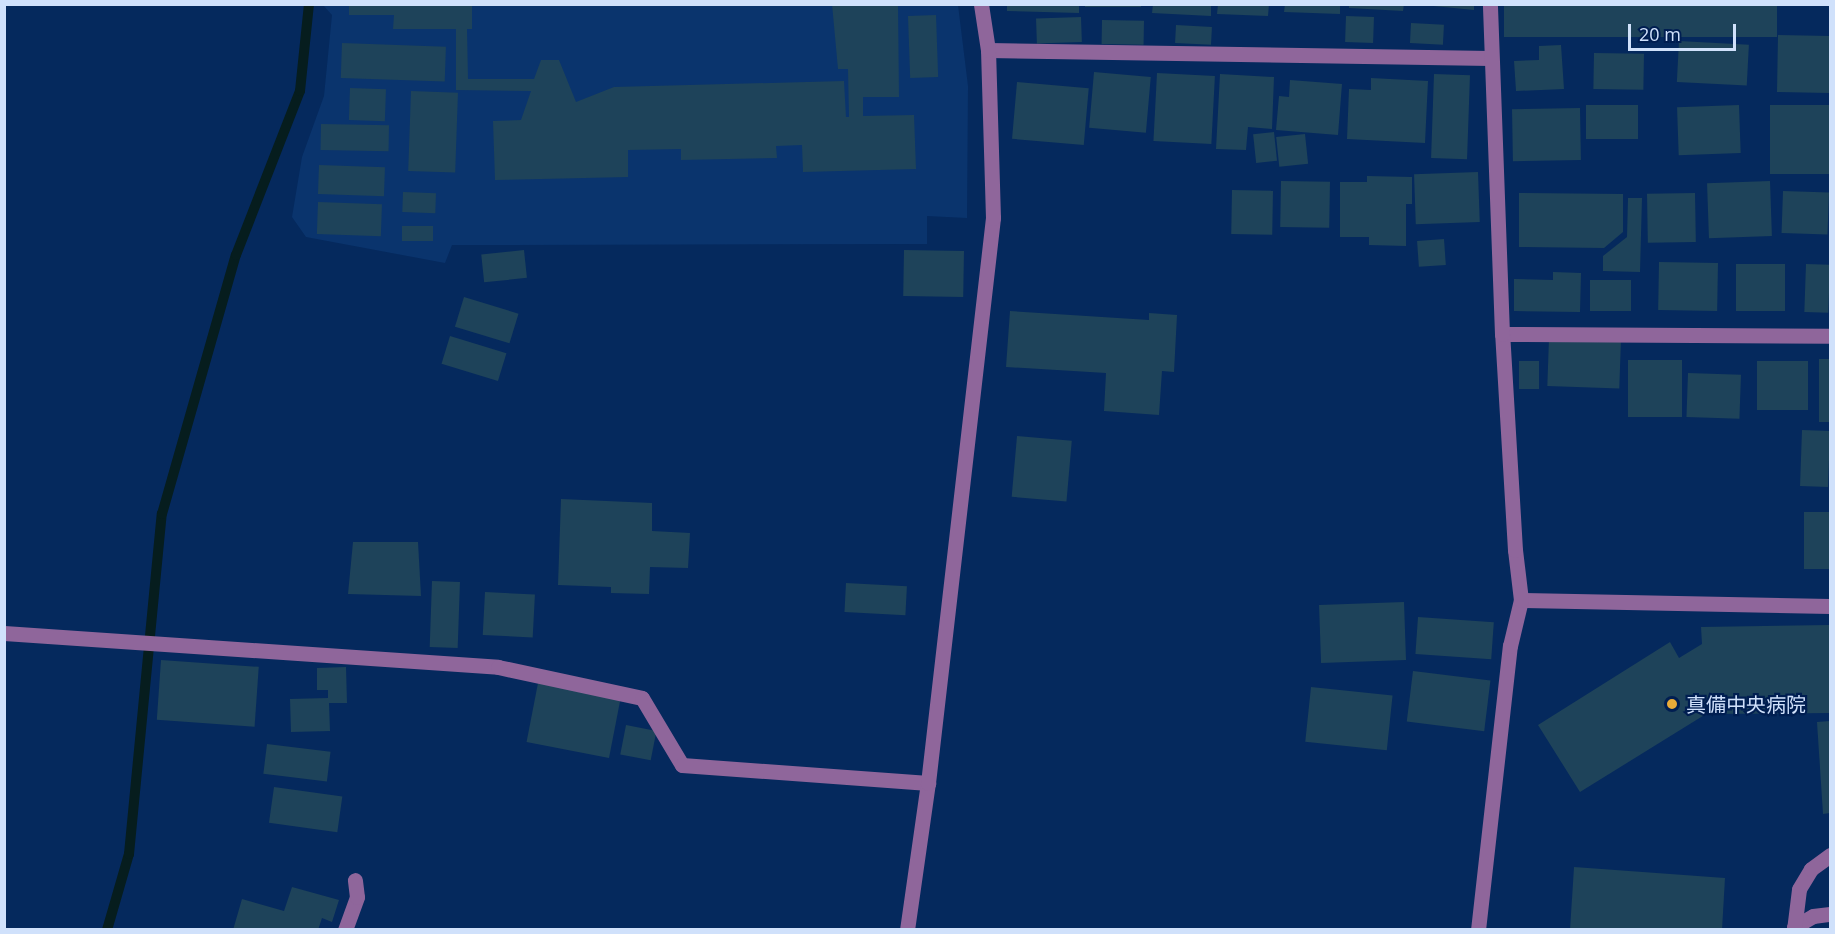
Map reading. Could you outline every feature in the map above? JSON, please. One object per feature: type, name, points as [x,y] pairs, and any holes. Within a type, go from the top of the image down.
[{"type":"street","points":[[907,930],[928,783],[993,218],[988,50],[981,4]]},
{"type":"street","points":[[1478,930],[1510,646],[1521,600],[1515,550],[1502,334],[1490,58],[1490,4]]},
{"type":"street","points":[[988,50],[1490,58]]},
{"type":"street","points":[[1502,334],[1830,336]]},
{"type":"street","points":[[1521,600],[1830,606]]},
{"type":"street","points":[[4,633],[147,645],[498,667],[642,698],[682,765],[928,783]]},
{"type":"street","points":[[1794,928],[1799,889],[1811,869],[1830,855]]},
{"type":"street","points":[[345,930],[357,897],[355,880]]},
{"type":"street","points":[[1794,928],[1813,916],[1830,914]]},
{"type":"shaded area","points":[[323,5],[958,5],[968,86],[967,218],[927,216],[927,244],[452,245],[445,263],[306,237],[292,217],[302,157],[324,96],[332,15]]},
{"type":"building","points":[[349,4],[472,4],[472,29],[467,29],[468,79],[534,79],[541,60],[559,60],[576,102],[614,87],[844,81],[846,117],[849,117],[848,69],[838,69],[832,4],[898,4],[899,97],[863,97],[863,116],[914,115],[916,169],[803,172],[802,145],[776,146],[777,158],[681,160],[681,149],[628,150],[628,177],[495,180],[493,121],[521,120],[531,91],[456,90],[456,29],[393,29],[394,15],[349,15]]},
{"type":"building","points":[[1007,4],[1079,4],[1079,13],[1007,11]]},
{"type":"building","points":[[1085,4],[1141,4],[1141,7],[1085,7]]},
{"type":"building","points":[[1153,4],[1211,4],[1211,16],[1152,13]]},
{"type":"building","points":[[1218,4],[1269,4],[1268,16],[1217,14]]},
{"type":"building","points":[[1285,4],[1340,4],[1340,14],[1284,12]]},
{"type":"building","points":[[1349,4],[1404,4],[1403,11],[1349,8]]},
{"type":"building","points":[[1413,4],[1474,4],[1474,10]]},
{"type":"building","points":[[1504,4],[1777,4],[1777,37],[1504,37]]},
{"type":"building","points":[[936,15],[938,77],[910,78],[908,16]]},
{"type":"building","points":[[1346,16],[1374,17],[1373,43],[1345,42]]},
{"type":"building","points":[[1081,17],[1082,42],[1037,44],[1036,19]]},
{"type":"building","points":[[1102,20],[1144,21],[1144,45],[1102,44]]},
{"type":"building","points":[[1411,23],[1444,25],[1443,45],[1410,43]]},
{"type":"building","points":[[1176,25],[1212,27],[1211,45],[1175,43]]},
{"type":"building","points":[[1778,35],[1830,36],[1829,93],[1777,92]]},
{"type":"building","points":[[1679,41],[1749,45],[1747,86],[1677,82]]},
{"type":"building","points":[[342,43],[446,47],[445,82],[341,78]]},
{"type":"building","points":[[1561,45],[1564,89],[1516,91],[1514,61],[1539,60],[1539,46]]},
{"type":"building","points":[[1594,53],[1644,54],[1643,90],[1593,89]]},
{"type":"building","points":[[1094,72],[1151,77],[1146,133],[1089,128]]},
{"type":"building","points":[[1157,73],[1215,76],[1211,144],[1153,141]]},
{"type":"building","points":[[1220,74],[1274,77],[1272,129],[1248,127],[1246,150],[1216,149]]},
{"type":"building","points":[[1434,74],[1470,75],[1467,159],[1431,158]]},
{"type":"building","points":[[1371,78],[1428,81],[1425,143],[1347,139],[1349,89],[1371,90]]},
{"type":"building","points":[[1290,80],[1342,84],[1338,135],[1276,130],[1279,96],[1289,97]]},
{"type":"building","points":[[1017,82],[1089,88],[1084,145],[1012,139]]},
{"type":"building","points":[[350,88],[386,89],[385,121],[349,120]]},
{"type":"building","points":[[411,91],[458,93],[455,173],[408,171]]},
{"type":"building","points":[[1586,105],[1638,105],[1638,139],[1586,139]]},
{"type":"building","points":[[1739,105],[1741,153],[1679,155],[1677,107]]},
{"type":"building","points":[[1770,105],[1830,105],[1830,174],[1770,174]]},
{"type":"building","points":[[1580,108],[1581,160],[1513,161],[1512,109]]},
{"type":"building","points":[[321,124],[389,125],[389,151],[321,150]]},
{"type":"building","points":[[1274,132],[1277,161],[1256,163],[1253,134]]},
{"type":"building","points":[[1305,134],[1308,164],[1279,167],[1276,137]]},
{"type":"building","points":[[319,165],[385,167],[384,196],[318,194]]},
{"type":"building","points":[[1478,172],[1480,222],[1416,224],[1414,174]]},
{"type":"building","points":[[1367,176],[1412,177],[1412,204],[1406,204],[1406,246],[1369,245],[1369,237],[1340,237],[1340,182],[1367,182]]},
{"type":"building","points":[[1281,181],[1330,182],[1329,228],[1280,227]]},
{"type":"building","points":[[1770,181],[1772,236],[1709,238],[1707,183]]},
{"type":"building","points":[[1232,190],[1273,191],[1272,235],[1231,234]]},
{"type":"building","points":[[1783,191],[1829,193],[1828,235],[1782,233]]},
{"type":"building","points":[[403,192],[436,193],[435,213],[402,212]]},
{"type":"building","points":[[1519,193],[1623,194],[1623,232],[1604,248],[1519,247]]},
{"type":"building","points":[[1695,193],[1696,242],[1648,243],[1647,194]]},
{"type":"building","points":[[1628,198],[1642,198],[1640,272],[1603,271],[1603,256],[1627,237]]},
{"type":"building","points":[[318,202],[382,204],[381,236],[317,234]]},
{"type":"building","points":[[402,226],[433,226],[433,241],[402,241]]},
{"type":"building","points":[[1444,239],[1446,265],[1419,267],[1417,241]]},
{"type":"building","points":[[524,250],[527,278],[484,282],[481,254]]},
{"type":"building","points":[[904,250],[964,251],[963,297],[903,296]]},
{"type":"building","points":[[1659,262],[1718,263],[1717,311],[1658,310]]},
{"type":"building","points":[[1736,264],[1785,264],[1785,311],[1736,311]]},
{"type":"building","points":[[1806,264],[1830,265],[1828,313],[1804,312]]},
{"type":"building","points":[[1553,272],[1581,273],[1580,312],[1514,311],[1514,279],[1553,280]]},
{"type":"building","points":[[1590,280],[1631,280],[1631,311],[1590,311]]},
{"type":"building","points":[[464,297],[519,314],[509,343],[455,327]]},
{"type":"building","points":[[1010,311],[1149,320],[1149,313],[1177,315],[1174,372],[1162,371],[1159,415],[1104,411],[1106,373],[1006,367]]},
{"type":"building","points":[[450,336],[506,353],[498,381],[442,364]]},
{"type":"building","points":[[1549,338],[1621,341],[1619,388],[1547,386]]},
{"type":"building","points":[[1819,359],[1830,359],[1830,422],[1819,422]]},
{"type":"building","points":[[1628,360],[1682,360],[1682,417],[1628,417]]},
{"type":"building","points":[[1519,361],[1539,361],[1539,389],[1519,389]]},
{"type":"building","points":[[1757,361],[1808,361],[1808,410],[1757,410]]},
{"type":"building","points":[[1688,373],[1741,375],[1739,419],[1686,417]]},
{"type":"building","points":[[1802,430],[1830,431],[1828,487],[1800,486]]},
{"type":"building","points":[[1017,436],[1072,441],[1066,502],[1012,497]]},
{"type":"building","points":[[561,499],[652,503],[652,531],[690,533],[688,568],[650,567],[649,594],[611,593],[611,587],[558,585]]},
{"type":"building","points":[[1804,512],[1830,512],[1830,569],[1804,569]]},
{"type":"building","points":[[353,542],[418,542],[421,596],[348,594]]},
{"type":"building","points":[[432,581],[460,582],[458,648],[430,647]]},
{"type":"building","points":[[846,583],[907,586],[905,615],[844,612]]},
{"type":"building","points":[[485,592],[535,595],[533,638],[483,635]]},
{"type":"building","points":[[1404,602],[1406,660],[1321,663],[1319,605]]},
{"type":"building","points":[[1418,617],[1494,622],[1491,659],[1415,654]]},
{"type":"building","points":[[1830,625],[1830,713],[1706,714],[1580,792],[1538,725],[1670,642],[1679,658],[1702,644],[1701,627]]},
{"type":"building","points":[[161,660],[259,667],[255,727],[157,720]]},
{"type":"building","points":[[346,667],[347,703],[329,703],[330,731],[291,732],[290,699],[328,698],[328,690],[317,690],[317,668]]},
{"type":"building","points":[[1413,671],[1490,681],[1484,731],[1407,722]]},
{"type":"building","points":[[538,683],[620,699],[609,758],[527,742]]},
{"type":"building","points":[[1311,687],[1393,696],[1387,750],[1305,742]]},
{"type":"building","points":[[1830,721],[1830,813],[1823,814],[1817,722]]},
{"type":"building","points":[[626,725],[656,731],[651,760],[620,754]]},
{"type":"building","points":[[267,744],[331,752],[327,782],[263,774]]},
{"type":"building","points":[[274,787],[342,797],[337,832],[269,823]]},
{"type":"building","points":[[1574,867],[1725,878],[1722,930],[1570,930]]},
{"type":"building","points":[[292,887],[339,900],[332,922],[322,918],[318,930],[233,930],[242,899],[284,911]]},
{"type":"waterway","points":[[107,930],[129,854],[162,514],[236,255],[300,91],[309,4]]},
{"type":"place","name":"真備中央病院","points":[[1672,704]]}]
